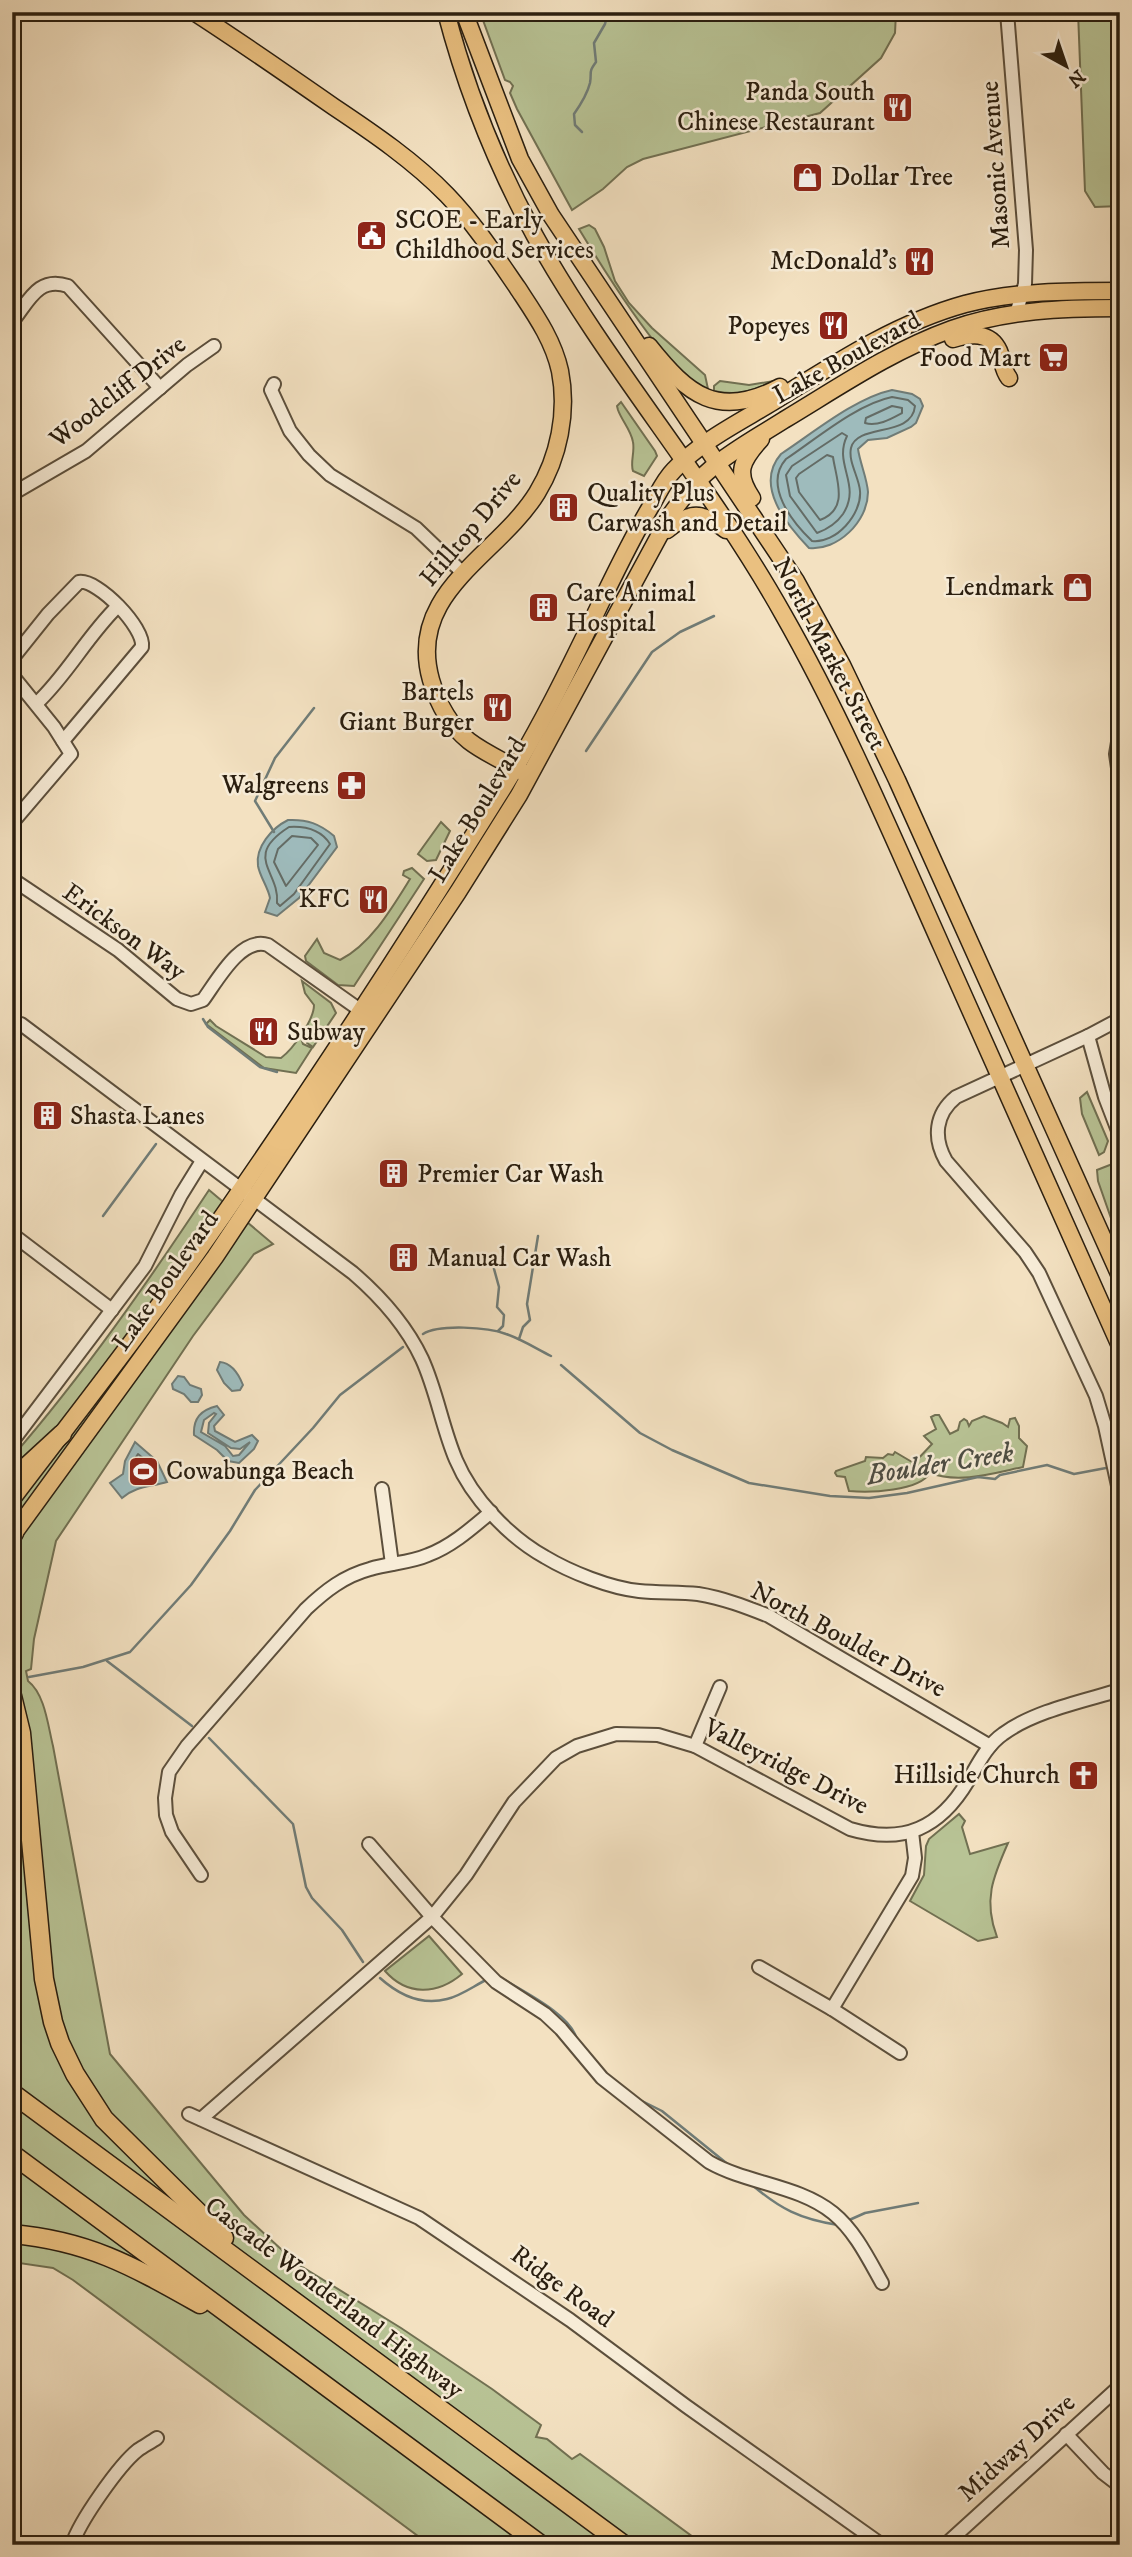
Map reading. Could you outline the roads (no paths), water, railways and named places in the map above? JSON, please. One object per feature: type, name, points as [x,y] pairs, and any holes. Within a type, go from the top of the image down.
[{"type":"highway","points":[[12,1480],[62,1434]]},
{"type":"highway","points":[[12,1696],[21,1733],[44,1979],[53,2022],[67,2058],[88,2097],[119,2137],[271,2284]]},
{"type":"highway","name":"Cascade Wonderland Highway","points":[[12,2093],[624,2545]]},
{"type":"highway","points":[[12,2154],[541,2545]]},
{"type":"highway","points":[[12,2234],[66,2242],[123,2261],[257,2335]]},
{"type":"main road","name":"Hilltop Drive","points":[[194,12],[368,130],[444,192],[481,235],[547,335],[560,373],[562,405],[561,428],[553,460],[538,491],[524,511],[443,597],[430,623],[426,644],[427,667],[437,701],[452,725],[476,746],[523,771]]},
{"type":"main road","name":"North Market Street","points":[[446,12],[468,85],[489,138],[534,234],[652,415],[741,543],[783,614],[852,745],[1120,1346]]},
{"type":"main road","name":"North Market Street","points":[[464,12],[520,159],[551,215],[796,581],[867,716],[1120,1276]]},
{"type":"main road","points":[[551,215],[571,233],[619,305],[667,369],[681,383],[700,395],[724,402],[754,398],[821,365],[846,358]]},
{"type":"main road","name":"Lake Boulevard","points":[[523,771],[539,727],[632,539],[669,475],[685,460],[704,445],[846,358],[929,316],[964,305],[1021,295],[1120,291]]},
{"type":"main road","points":[[1091,308],[1120,300]]},
{"type":"main road","name":"Lake Boulevard","points":[[13,1535],[173,1316],[248,1194],[367,1015],[523,771],[671,514],[698,478],[716,463],[811,403],[907,348],[955,328],[1047,310],[1120,308]]},
{"type":"main road","points":[[811,403],[823,388],[879,353],[887,335]]},
{"type":"main road","points":[[907,348],[920,349],[963,336],[981,335],[999,350],[1003,369],[1009,378]]},
{"type":"main road","points":[[785,420],[751,450],[744,461],[741,476],[742,483],[767,522],[796,581]]},
{"type":"main road","points":[[660,535],[686,516],[696,515],[712,518],[741,543]]},
{"type":"main road","name":"Lake Boulevard","points":[[12,1499],[174,1284],[248,1194]]},
{"type":"street","name":"Masonic Avenue","points":[[1007,12],[1026,250],[1025,284],[1016,314]]},
{"type":"street","points":[[12,322],[45,284],[56,282],[68,286],[160,388]]},
{"type":"street","name":"Woodcliff Drive","points":[[12,494],[86,451],[187,365],[214,346]]},
{"type":"street","points":[[274,384],[271,390],[290,431],[309,455],[330,475],[416,528],[464,574]]},
{"type":"street","points":[[12,659],[48,614],[79,582],[95,585],[118,606],[140,633],[142,647],[63,741]]},
{"type":"street","points":[[37,703],[55,687],[99,627],[118,606]]},
{"type":"street","points":[[12,675],[37,703],[71,754],[12,823]]},
{"type":"street","points":[[1120,730],[1116,754],[1120,782]]},
{"type":"street","name":"Erickson Way","points":[[12,879],[118,950],[160,986],[184,1002],[195,1003],[203,1000],[243,949],[259,942],[279,952],[367,1015]]},
{"type":"street","points":[[1120,1019],[956,1097],[949,1103],[938,1122],[939,1145],[946,1161],[1025,1252],[1039,1273],[1096,1396],[1120,1494]]},
{"type":"street","name":"North Boulder Drive","points":[[21,1024],[383,1299],[405,1328],[421,1357],[432,1383],[456,1461],[491,1512],[526,1545],[575,1572],[637,1591],[712,1597],[769,1616],[990,1746]]},
{"type":"street","points":[[1088,1036],[1101,1085],[1120,1136]]},
{"type":"street","points":[[12,1442],[151,1256],[181,1195],[202,1161]]},
{"type":"street","points":[[12,1234],[112,1310]]},
{"type":"street","points":[[382,1489],[392,1564]]},
{"type":"street","points":[[201,1875],[172,1832],[166,1815],[166,1786],[178,1757],[306,1609],[327,1589],[371,1568],[436,1552],[491,1512]]},
{"type":"street","points":[[695,1746],[720,1687]]},
{"type":"street","name":"Valleyridge Drive","points":[[195,2116],[432,1917],[466,1875],[514,1802],[556,1758],[578,1746],[617,1734],[658,1735],[695,1746],[850,1829],[878,1836],[912,1832],[948,1810],[990,1746],[1020,1723],[1120,1690]]},
{"type":"street","points":[[832,2009],[912,1876],[915,1858],[912,1832]]},
{"type":"street","points":[[369,1844],[432,1917],[496,1982],[538,2009],[561,2029],[602,2078],[705,2159],[729,2172],[813,2200],[834,2214],[860,2243],[882,2283]]},
{"type":"street","points":[[759,1967],[832,2009],[900,2053]]},
{"type":"street","name":"Ridge Road","points":[[195,2116],[419,2218],[570,2319],[686,2406],[882,2545]]},
{"type":"street","name":"Midway Drive","points":[[946,2545],[1120,2386]]},
{"type":"street","points":[[1066,2434],[1103,2473],[1120,2486]]},
{"type":"street","points":[[72,2545],[81,2524],[121,2469],[139,2450],[157,2438]]},
{"type":"water","points":[[892,390],[912,394],[920,399],[923,406],[916,423],[887,438],[868,440],[858,449],[868,492],[863,514],[857,524],[840,540],[820,548],[809,548],[791,528],[776,504],[771,478],[774,466],[781,454],[835,417],[864,400]]},
{"type":"water","points":[[288,820],[307,821],[324,828],[334,836],[337,847],[299,898],[277,916],[265,912],[270,898],[259,870],[258,859],[266,839]]},
{"type":"water","points":[[220,1362],[231,1367],[237,1374],[243,1385],[240,1390],[232,1391],[224,1383],[217,1370]]},
{"type":"water","points":[[178,1376],[201,1389],[202,1395],[198,1402],[191,1402],[184,1394],[173,1389],[172,1384]]},
{"type":"water","points":[[217,1406],[224,1415],[214,1426],[215,1431],[235,1442],[252,1435],[258,1441],[254,1449],[239,1463],[228,1461],[194,1435],[197,1419],[202,1412]],"holes":[[[216,1414],[209,1423],[208,1433],[231,1448],[240,1449],[250,1442],[239,1455],[233,1456],[225,1446],[201,1432],[204,1420]]]},
{"type":"water","name":"Cowabunga Beach","points":[[135,1442],[157,1461],[167,1482],[138,1489],[122,1498],[110,1483],[123,1474],[125,1461]]},
{"type":"waterway","points":[[582,132],[575,125],[574,114],[589,87],[591,70],[596,62],[594,43],[605,24],[608,12]]},
{"type":"waterway","points":[[586,751],[652,652],[680,632],[714,616]]},
{"type":"waterway","points":[[274,832],[255,801],[275,758],[314,708]]},
{"type":"waterway","points":[[203,1019],[208,1027],[260,1067],[277,1072]]},
{"type":"waterway","points":[[103,1216],[156,1144]]},
{"type":"waterway","points":[[519,1339],[523,1327],[530,1320],[527,1304],[538,1236]]},
{"type":"waterway","points":[[491,1258],[499,1287],[497,1307],[504,1315],[503,1326],[498,1331]]},
{"type":"waterway","name":"Boulder Creek","points":[[423,1334],[452,1328],[488,1330],[512,1336],[551,1356]]},
{"type":"waterway","name":"Boulder Creek","points":[[29,1677],[83,1667],[130,1652],[191,1585],[230,1531],[255,1490],[340,1395],[403,1347]]},
{"type":"waterway","name":"Boulder Creek","points":[[561,1365],[640,1433],[672,1450],[749,1483],[830,1496],[869,1498],[907,1493],[978,1477],[995,1479],[1000,1475],[1047,1465],[1074,1474],[1106,1468]]},
{"type":"waterway","points":[[107,1661],[192,1726]]},
{"type":"waterway","points":[[209,1738],[293,1824],[306,1887],[312,1898],[342,1930],[363,1962]]},
{"type":"waterway","points":[[498,1976],[556,2012],[574,2031],[577,2041]]},
{"type":"waterway","points":[[380,1978],[403,1994],[428,2001],[452,1998],[488,1979]]},
{"type":"waterway","points":[[578,2058],[587,2069]]},
{"type":"waterway","points":[[640,2100],[662,2111],[730,2166]]},
{"type":"waterway","points":[[751,2184],[791,2212],[812,2220],[838,2225]]},
{"type":"waterway","points":[[847,2221],[865,2213],[918,2203]]},
{"type":"place","name":"Panda South Chinese Restaurant","points":[[898,107]]},
{"type":"place","name":"Dollar Tree","points":[[808,177]]},
{"type":"place","name":"SCOE - Early Childhood Services","points":[[372,235]]},
{"type":"place","name":"McDonald's","points":[[920,261]]},
{"type":"place","name":"Popeyes","points":[[833,326]]},
{"type":"place","name":"Food Mart","points":[[1054,358]]},
{"type":"place","name":"Quality Plus Carwash and Detail","points":[[564,508]]},
{"type":"place","name":"Lendmark","points":[[1077,587]]},
{"type":"place","name":"Care Animal Hospital","points":[[543,608]]},
{"type":"place","name":"Bartels Giant Burger","points":[[497,707]]},
{"type":"place","name":"Walgreens","points":[[352,785]]},
{"type":"place","name":"KFC","points":[[373,899]]},
{"type":"place","name":"Subway","points":[[264,1032]]},
{"type":"place","name":"Shasta Lanes","points":[[47,1116]]},
{"type":"place","name":"Premier Car Wash","points":[[394,1174]]},
{"type":"place","name":"Manual Car Wash","points":[[404,1258]]},
{"type":"place","name":"Cowabunga Beach","points":[[143,1471]]},
{"type":"place","name":"Hillside Church","points":[[1083,1775]]}]
